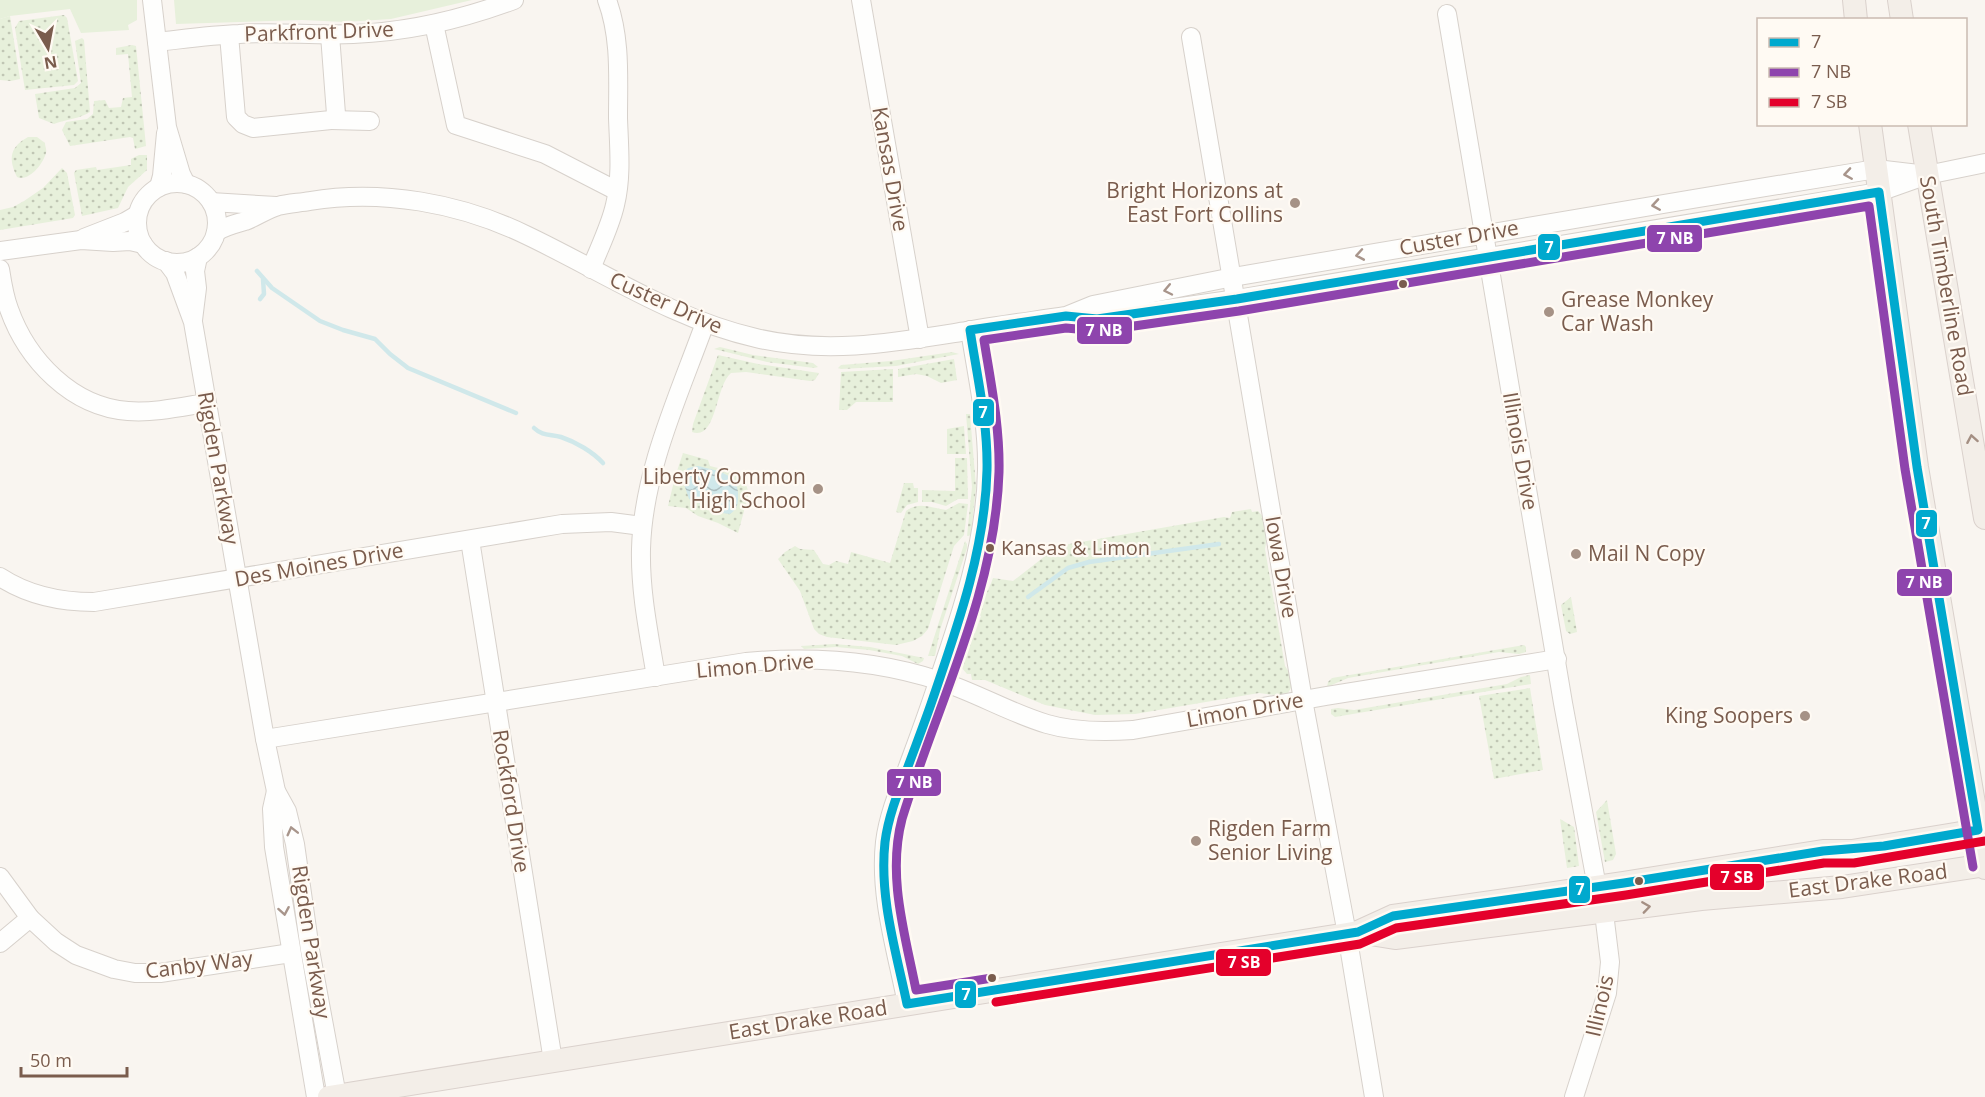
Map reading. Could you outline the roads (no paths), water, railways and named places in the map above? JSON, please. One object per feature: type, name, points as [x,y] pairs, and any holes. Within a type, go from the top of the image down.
[{"type":"main road","points":[[1854,0],[1856,18]]},
{"type":"main road","points":[[1899,0],[1902,18]]},
{"type":"main road","points":[[1870,126],[1917,467],[1982,829],[1985,866]]},
{"type":"main road","name":"South Timberline Road","points":[[1919,126],[1985,518]]},
{"type":"main road","name":"East Drake Road","points":[[327,1097],[1353,933],[1394,916],[1823,851],[1852,851],[1982,829]]},
{"type":"main road","name":"East Drake Road","points":[[1353,933],[1395,938],[1701,899],[1842,887],[1985,866]]},
{"type":"main road","points":[[1451,930],[1507,915],[1590,901],[1596,894],[1597,887]]},
{"type":"street","points":[[152,0],[167,127],[186,184]]},
{"type":"street","name":"Parkfront Drive","points":[[156,42],[229,34],[330,35],[381,32],[434,24],[484,11],[514,0]]},
{"type":"street","points":[[591,269],[609,225],[620,178],[617,39],[613,15],[607,0]]},
{"type":"street","name":"Kansas Drive","points":[[861,0],[920,339]]},
{"type":"street","name":"Illinois Drive","points":[[1447,14],[1597,887]]},
{"type":"street","points":[[434,24],[456,125],[545,154],[617,191]]},
{"type":"street","points":[[229,34],[236,117],[243,124],[253,129],[331,120],[370,121]]},
{"type":"street","points":[[330,35],[336,114],[331,120]]},
{"type":"street","name":"Iowa Drive","points":[[1191,37],[1304,700],[1353,933],[1374,1097]]},
{"type":"street","points":[[159,187],[167,127]]},
{"type":"street","name":"Custer Drive","points":[[211,202],[278,206],[331,197],[372,197],[434,204],[478,216],[515,230],[670,309],[705,323],[758,339],[812,346],[854,346],[920,339],[1066,316],[1097,319],[1236,299],[1879,192],[1927,175],[1985,163]]},
{"type":"street","name":"Custer Drive","points":[[1066,316],[1093,305],[1233,277],[1484,233],[1876,169],[1927,175]]},
{"type":"street","points":[[168,184],[186,184],[196,188],[211,202],[215,211],[216,232],[209,246],[198,257],[177,262],[166,261],[157,257],[143,244],[139,235],[138,215],[149,194],[159,187],[168,184]]},
{"type":"street","name":"Custer Drive","points":[[216,232],[278,206]]},
{"type":"street","points":[[81,240],[138,215]]},
{"type":"street","points":[[0,251],[81,240],[130,241],[143,244]]},
{"type":"street","name":"Rigden Parkway","points":[[193,322],[197,288],[195,271],[198,257]]},
{"type":"street","name":"Rigden Parkway","points":[[166,261],[175,273],[179,291],[193,322],[265,740],[276,791],[287,811],[295,844],[327,1097]]},
{"type":"street","points":[[0,269],[9,308],[24,340],[41,364],[76,394],[102,406],[129,412],[206,403]]},
{"type":"street","points":[[656,677],[644,598],[641,564],[642,526],[653,470],[705,323]]},
{"type":"street","points":[[906,1004],[886,894],[885,839],[897,795],[939,681],[973,570],[984,510],[987,470],[986,436],[970,330]]},
{"type":"street","name":"Des Moines Drive","points":[[0,577],[26,591],[49,598],[70,602],[94,602],[584,522],[611,522],[642,526]]},
{"type":"street","name":"Rockford Drive","points":[[470,540],[553,1061]]},
{"type":"street","name":"Limon Drive","points":[[265,740],[746,662],[784,659],[823,659],[899,669],[939,681],[1047,724],[1097,731],[1133,730],[1557,659]]},
{"type":"street","name":"Rigden Parkway","points":[[276,791],[272,809],[274,847],[291,953],[327,1097]]},
{"type":"street","name":"Canby Way","points":[[0,877],[30,918],[56,942],[96,964],[135,973],[160,973],[291,953]]},
{"type":"street","name":"Illinois","points":[[1574,1097],[1607,993],[1610,962],[1604,913]]},
{"type":"street","points":[[0,943],[30,918]]},
{"type":"water","points":[[698,466],[726,474],[735,483],[738,489],[738,502],[736,509],[730,514],[722,513],[689,499],[681,475],[688,468]]},
{"type":"waterway","points":[[257,271],[272,288],[320,321],[375,339],[408,368],[516,413]]},
{"type":"waterway","points":[[260,299],[264,294],[263,279]]},
{"type":"waterway","points":[[534,428],[543,434],[561,437],[578,445],[603,463]]},
{"type":"waterway","points":[[1028,597],[1068,568],[1089,562],[1219,544]]},
{"type":"place","name":"Bright Horizons at East Fort Collins","points":[[1295,203]]},
{"type":"place","name":"Grease Monkey Car Wash","points":[[1549,312]]},
{"type":"place","name":"Liberty Common High School","points":[[818,489]]},
{"type":"place","name":"Kansas & Limon","points":[[990,548]]},
{"type":"place","name":"Mail N Copy","points":[[1576,554]]},
{"type":"place","name":"King Soopers","points":[[1805,716]]},
{"type":"place","name":"Rigden Farm Senior Living","points":[[1196,841]]}]
